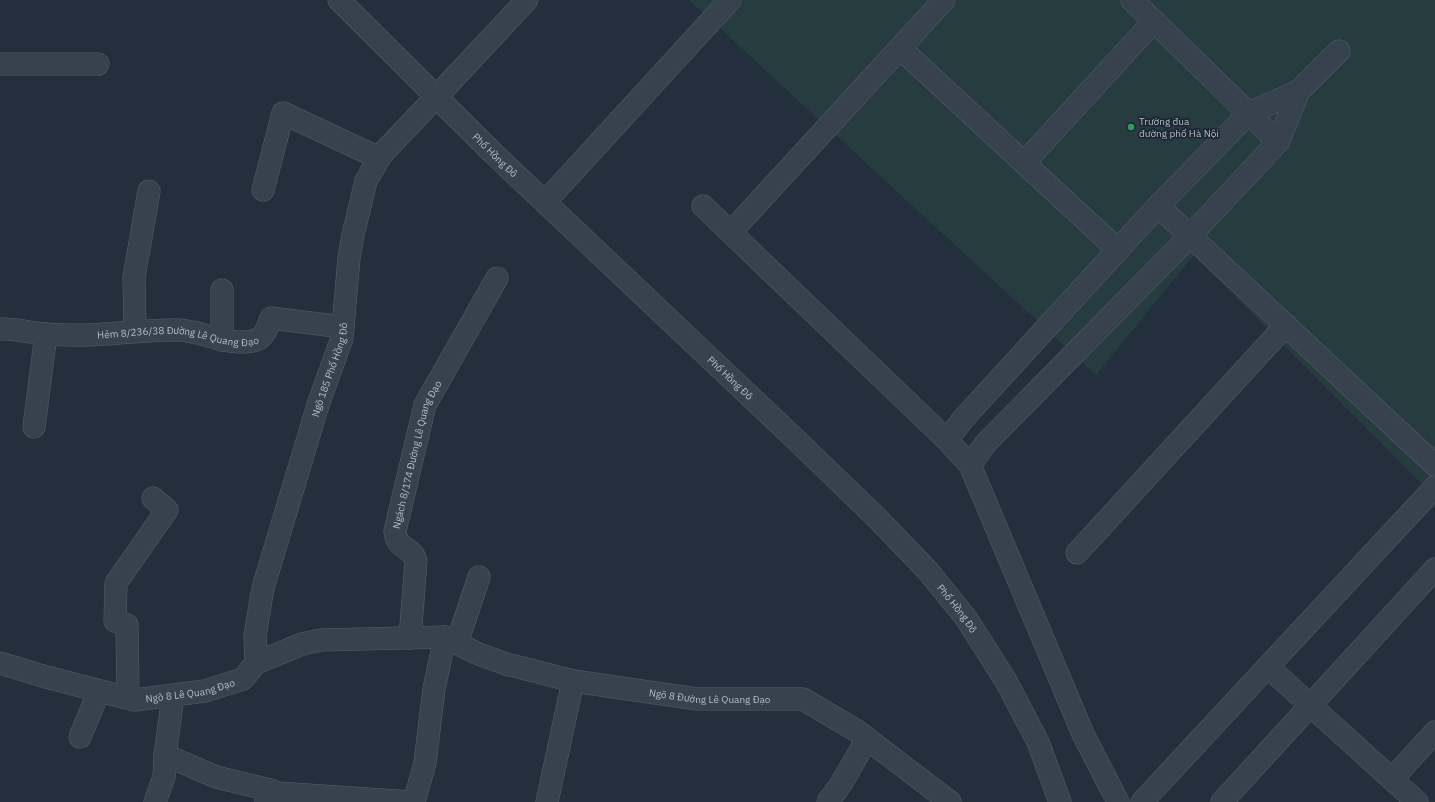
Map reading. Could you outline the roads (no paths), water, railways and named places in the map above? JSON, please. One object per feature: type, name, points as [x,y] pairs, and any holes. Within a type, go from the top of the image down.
[{"type":"street","name":"Phố Hồng Đô","points":[[339,0],[495,155],[878,519],[928,572],[966,618],[1006,681],[1038,742],[1060,802]]},
{"type":"street","name":"Ngõ 185 Phố Hồng Đô","points":[[256,663],[255,636],[263,588],[318,404],[342,338],[349,258],[353,234],[366,181],[379,158],[527,0]]},
{"type":"street","points":[[545,202],[730,0]]},
{"type":"street","points":[[731,232],[944,0]]},
{"type":"street","points":[[1132,0],[1278,142]]},
{"type":"street","points":[[1024,163],[1154,21]]},
{"type":"street","points":[[900,48],[1118,250]]},
{"type":"street","points":[[947,440],[963,419],[1158,206],[1249,113],[1299,90],[1338,51]]},
{"type":"street","points":[[0,64],[98,64]]},
{"type":"street","points":[[970,465],[986,443],[1190,236],[1278,142],[1299,90]]},
{"type":"street","points":[[264,190],[283,113],[379,158]]},
{"type":"street","points":[[135,331],[134,277],[149,191]]},
{"type":"street","points":[[703,206],[947,440],[970,465],[1083,734],[1118,802]]},
{"type":"street","points":[[1158,206],[1435,465]]},
{"type":"street","name":"Ngách 8/174 Đường Lê Quang Đạo","points":[[410,638],[416,561],[415,556],[398,544],[395,531],[423,412],[425,405],[497,278]]},
{"type":"street","points":[[222,290],[222,340]]},
{"type":"street","name":"Hẻm 8/236/38 Đường Lê Quang Đạo","points":[[0,329],[46,334],[84,335],[135,331],[181,330],[222,340],[245,342],[261,338],[271,318],[343,327]]},
{"type":"street","points":[[1077,553],[1286,325]]},
{"type":"street","points":[[34,427],[46,334]]},
{"type":"street","points":[[1142,802],[1435,487]]},
{"type":"street","points":[[128,698],[127,624],[115,621],[116,583],[167,510],[153,498]]},
{"type":"street","points":[[1222,802],[1435,569]]},
{"type":"street","points":[[165,755],[216,777],[268,796],[278,793],[413,802],[425,763],[434,689],[451,640],[478,577]]},
{"type":"street","name":"Ngõ 8 Lê Quang Đạo","points":[[0,663],[46,677],[135,700],[205,691],[243,679],[256,663],[302,644],[322,640],[410,638],[451,640]]},
{"type":"street","name":"Ngõ 8 Đường Lê Quang Đạo","points":[[451,640],[476,653],[506,664],[573,682],[696,699],[804,700],[857,731],[950,802]]},
{"type":"street","points":[[1268,667],[1417,802]]},
{"type":"street","points":[[547,802],[573,682]]},
{"type":"street","points":[[80,737],[99,691]]},
{"type":"street","points":[[155,802],[164,777],[165,755],[173,696]]},
{"type":"street","points":[[1392,779],[1435,732]]},
{"type":"street","points":[[828,802],[841,784],[867,739]]},
{"type":"place","name":"Trường đua đường phố Hà Nội","points":[[1131,127]]}]
